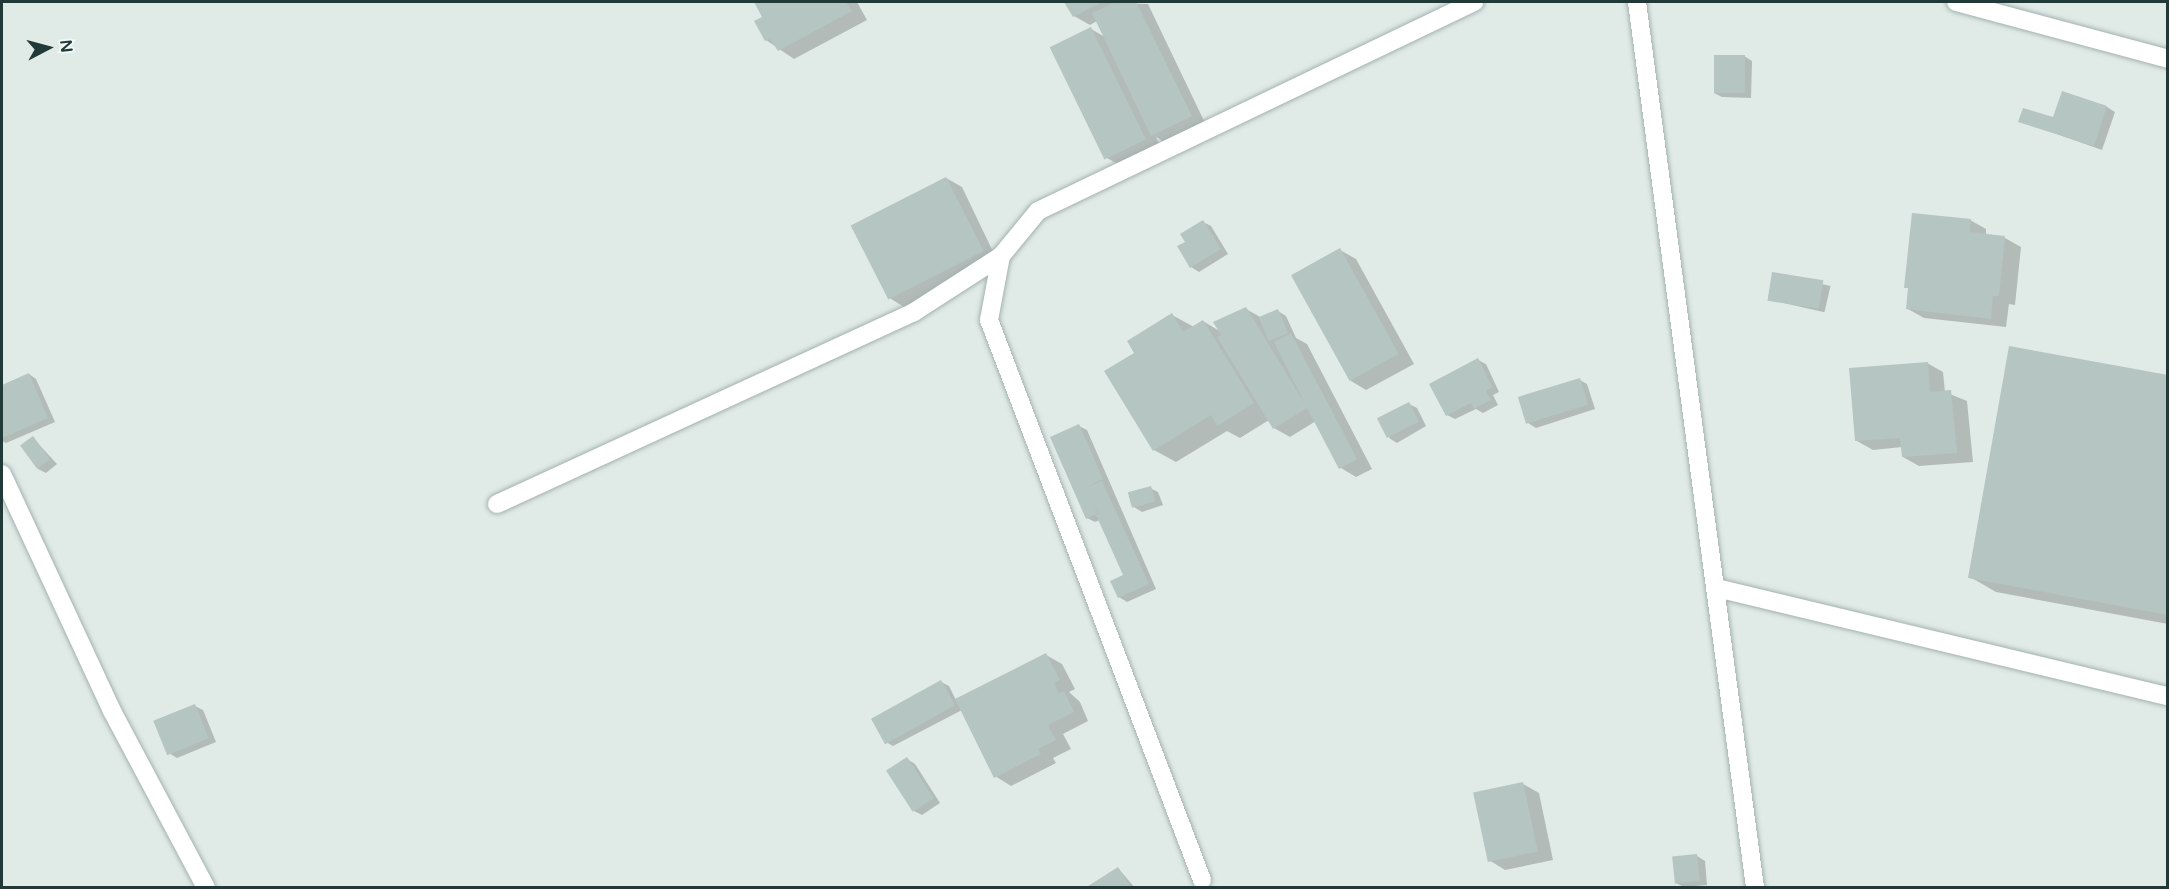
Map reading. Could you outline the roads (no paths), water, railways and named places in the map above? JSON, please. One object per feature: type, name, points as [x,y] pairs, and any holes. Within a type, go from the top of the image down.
[{"type":"street","points":[[1636,2],[1717,588],[1755,888]]},
{"type":"street","points":[[1956,2],[2168,59]]},
{"type":"street","points":[[497,504],[914,312],[1000,255],[1038,211],[1466,3]]},
{"type":"street","points":[[1000,255],[989,320],[1202,880]]},
{"type":"street","points":[[2,474],[112,711],[206,888]]},
{"type":"street","points":[[1717,588],[2168,696]]}]
